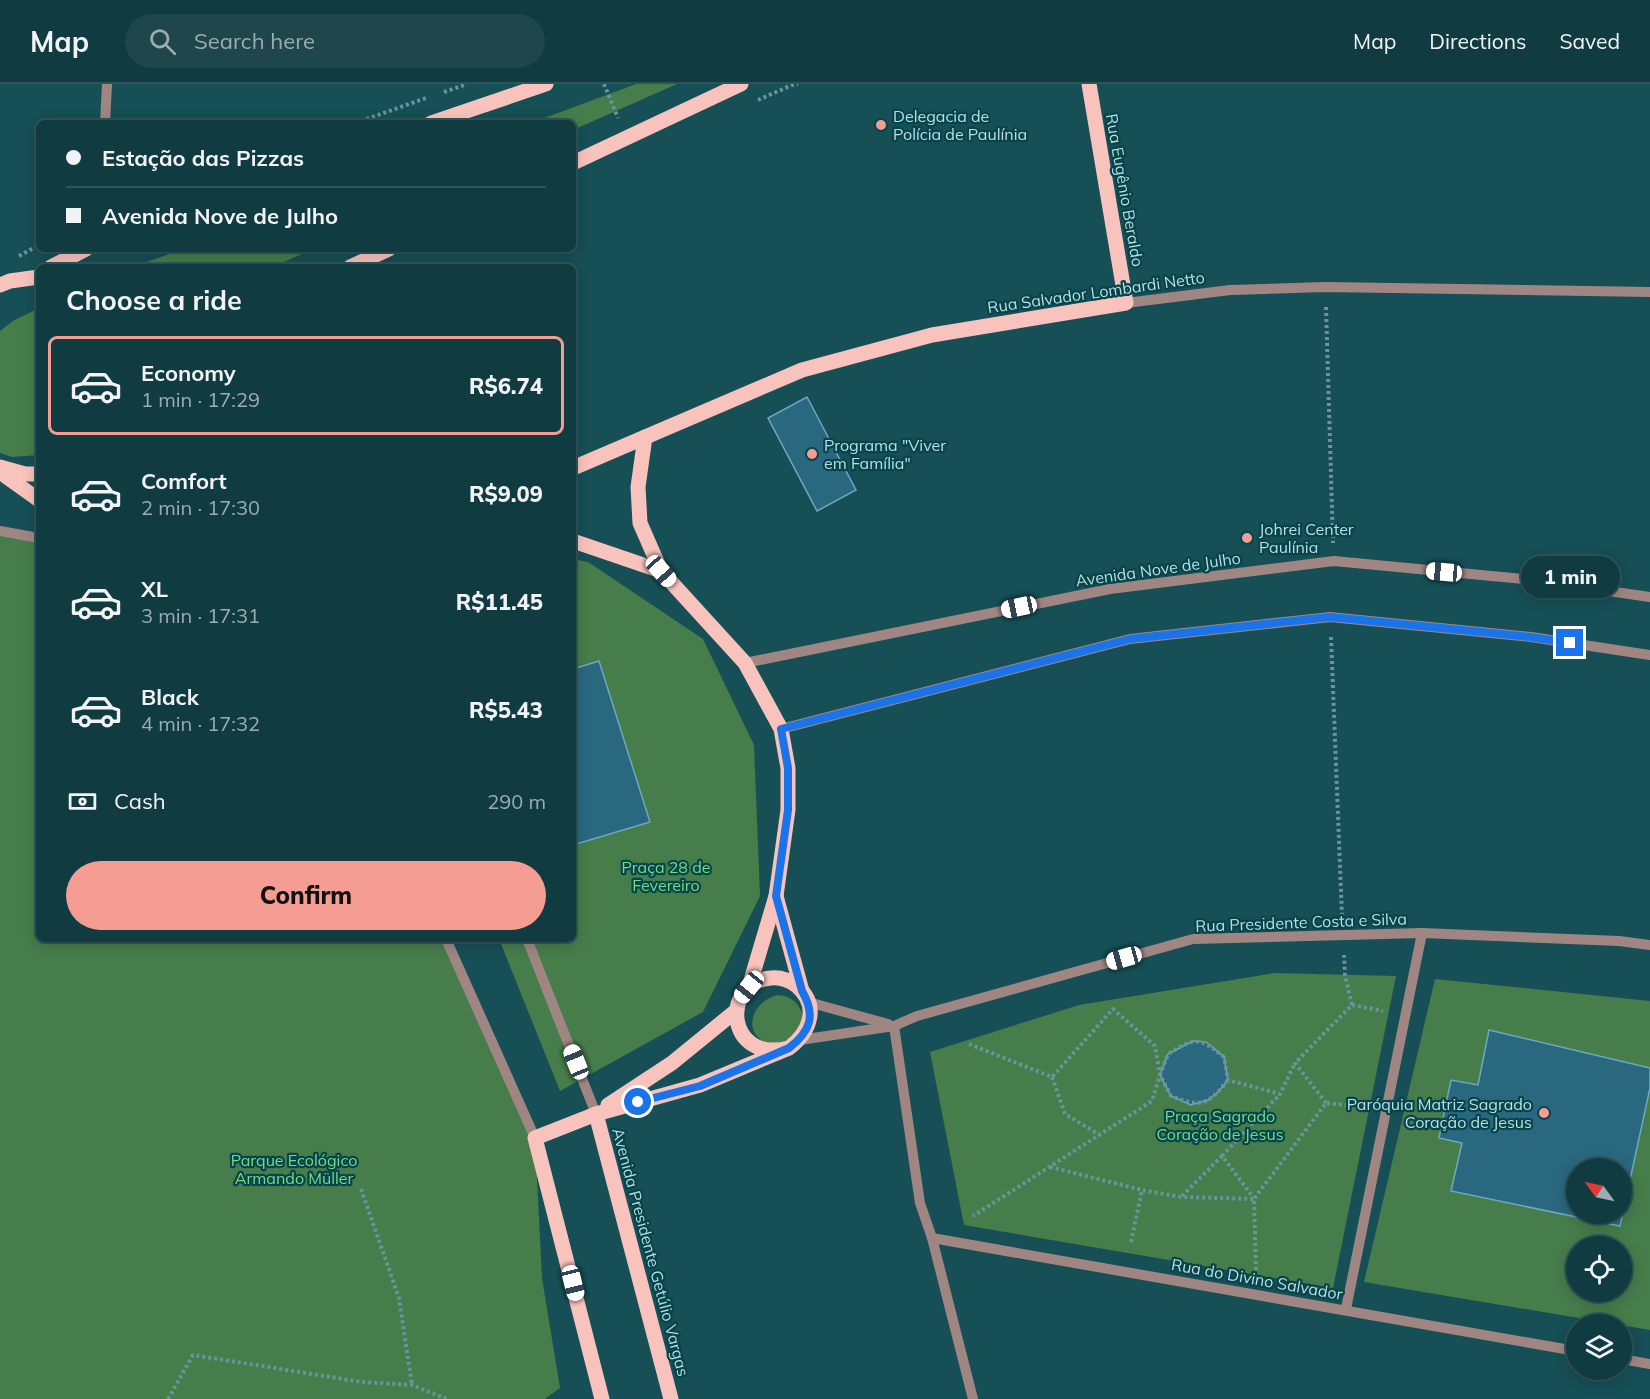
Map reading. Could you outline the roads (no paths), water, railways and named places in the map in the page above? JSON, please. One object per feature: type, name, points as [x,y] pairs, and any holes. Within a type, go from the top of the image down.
[{"type":"main road","points":[[440,120],[546,84]]},
{"type":"main road","points":[[576,162],[741,84]]},
{"type":"main road","name":"Rua Eugênio Beraldo","points":[[1089,84],[1126,303]]},
{"type":"main road","points":[[57,264],[80,252]]},
{"type":"main road","points":[[356,264],[382,252]]},
{"type":"main road","points":[[0,285],[36,275]]},
{"type":"main road","name":"Rua Salvador Lombardi Netto","points":[[576,467],[802,370],[932,335],[1126,303]]},
{"type":"main road","points":[[645,437],[638,487],[640,523],[661,571],[745,663],[781,729],[788,768],[788,810],[776,896],[749,987]]},
{"type":"main road","points":[[0,467],[25,474],[36,474]]},
{"type":"main road","points":[[0,472],[36,498]]},
{"type":"main road","points":[[576,542],[661,571]]},
{"type":"main road","points":[[776,896],[805,997],[810,1015],[807,1028],[795,1044],[777,1052],[752,1045],[742,1035],[737,1023],[737,1010],[741,998],[757,981],[776,978],[786,980],[805,997]]},
{"type":"main road","points":[[596,1114],[672,1064],[737,1010]]},
{"type":"main road","points":[[601,1398],[535,1138],[596,1114],[700,1086],[795,1044]]},
{"type":"main road","name":"Avenida Presidente Getúlio Vargas","points":[[596,1114],[671,1399]]},
{"type":"street","points":[[105,120],[107,84]]},
{"type":"street","name":"Rua Salvador Lombardi Netto","points":[[1126,303],[1230,290],[1325,287],[1650,292]]},
{"type":"street","points":[[0,531],[36,537]]},
{"type":"street","name":"Avenida Nove de Julho","points":[[745,663],[1110,589],[1334,561],[1533,580],[1650,597]]},
{"type":"street","points":[[781,729],[1130,639],[1330,617],[1530,637],[1650,655]]},
{"type":"street","points":[[1346,1310],[1422,933]]},
{"type":"street","name":"Rua Presidente Costa e Silva","points":[[795,1044],[894,1026],[917,1016],[1193,939],[1422,933],[1619,940],[1650,945]]},
{"type":"street","points":[[447,942],[535,1138]]},
{"type":"street","points":[[528,942],[596,1114]]},
{"type":"street","points":[[805,997],[894,1026],[920,1203],[932,1238],[973,1399]]},
{"type":"street","name":"Rua do Divino Salvador","points":[[932,1238],[1566,1349]]},
{"type":"street","points":[[1632,1361],[1650,1364]]},
{"type":"place","name":"Delegacia de Polícia de Paulínia","points":[[881,125]]},
{"type":"place","name":"Programa \"Viver em Família\"","points":[[812,454]]},
{"type":"place","name":"Johrei Center Paulínia","points":[[1247,538]]},
{"type":"place","name":"Paróquia Matriz Sagrado Coração de Jesus","points":[[1544,1113]]},
{"type":"park label","name":"Praça 28 de Fevereiro","points":[[666,876]]},
{"type":"park label","name":"Praça Sagrado Coração de Jesus","points":[[1220,1125]]},
{"type":"park label","name":"Parque Ecológico Armando Müller","points":[[294,1169]]}]
